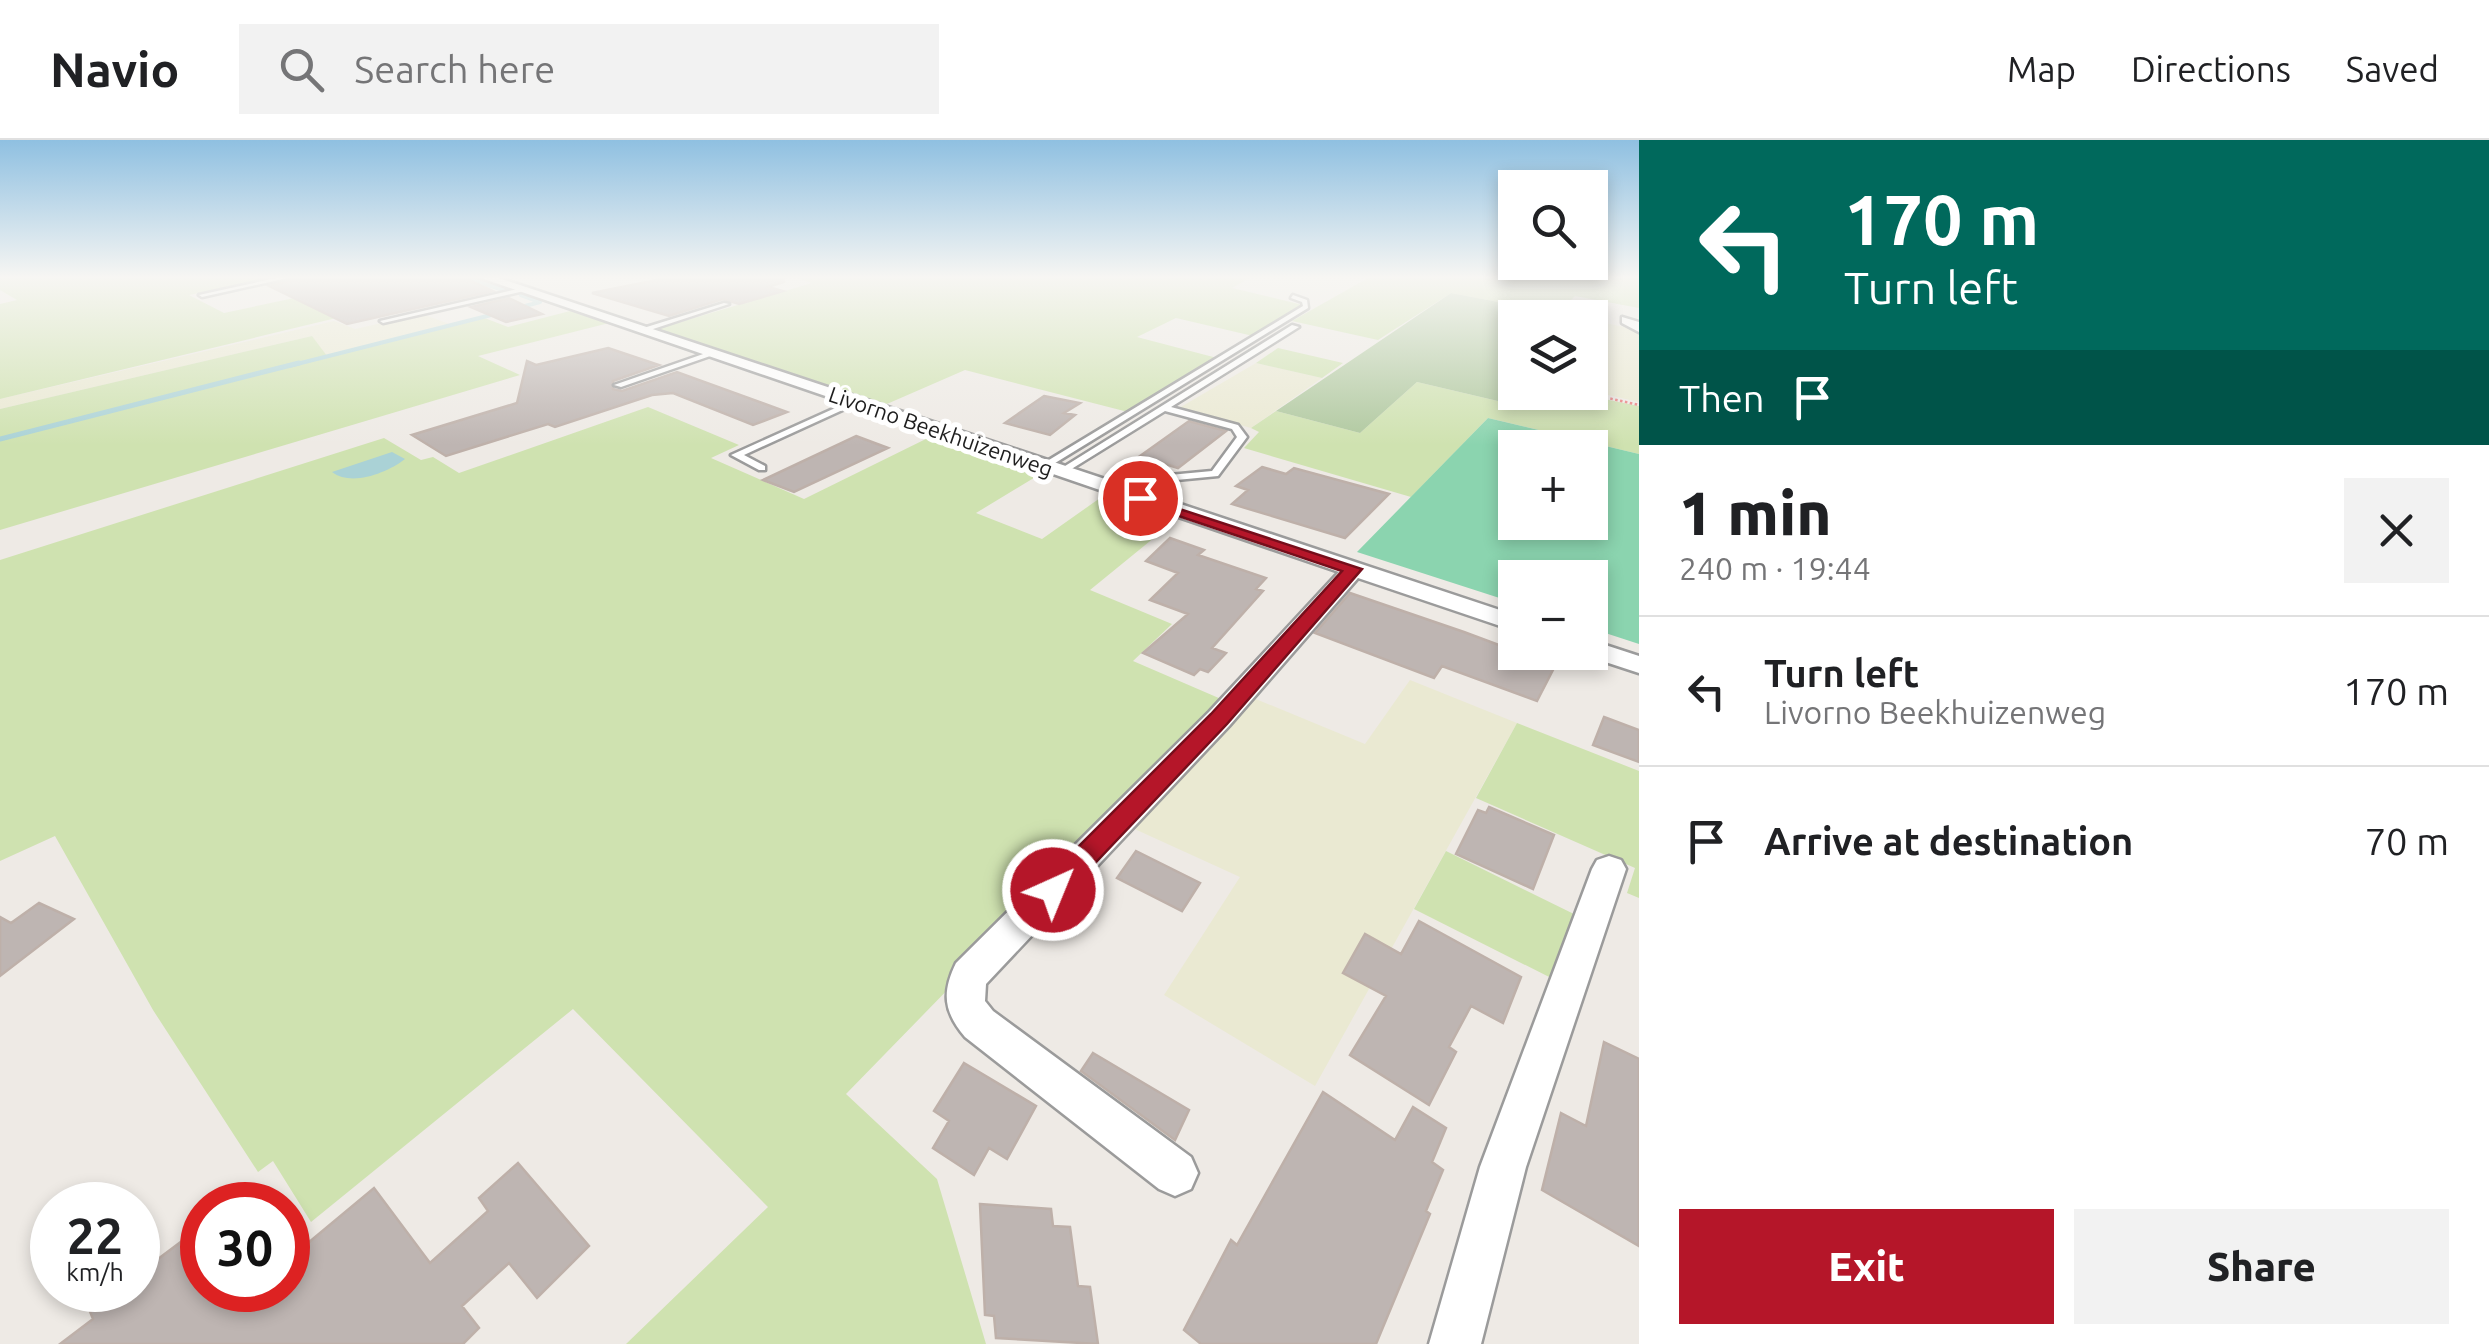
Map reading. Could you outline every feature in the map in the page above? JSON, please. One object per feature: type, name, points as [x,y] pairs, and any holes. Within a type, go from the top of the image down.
[{"type":"street","name":"Livorno Beekhuizenweg","points":[[647,332],[1498,617]]},
{"type":"street","points":[[1176,1173],[979,1024],[966,1010],[962,992],[970,975],[1219,719],[1354,569]]},
{"type":"street","points":[[1608,654],[1639,665]]},
{"type":"street","points":[[1455,1344],[1503,1166],[1569,991],[1609,869]]},
{"type":"lane","points":[[1053,468],[1266,332]]},
{"type":"lane","points":[[1053,468],[1164,408],[1287,332]]},
{"type":"lane","points":[[618,385],[712,354]]},
{"type":"lane","points":[[762,468],[736,455],[856,402]]},
{"type":"lane","points":[[1140,498],[1163,478],[1215,474],[1242,437],[1235,428],[1164,408]]},
{"type":"path","points":[[1608,398],[1639,405]]},
{"type":"green space","points":[[0,332],[278,332],[0,399]]},
{"type":"green space","points":[[286,332],[424,332],[326,357],[312,336],[0,409],[0,399]]},
{"type":"green space","points":[[422,332],[573,332],[478,356],[520,375],[0,530],[0,409],[312,336],[327,356]]},
{"type":"green space","points":[[654,332],[1147,332],[1137,337],[1217,358],[1128,412],[965,370],[880,407]]},
{"type":"green space","points":[[1343,332],[1390,332],[1378,340]]},
{"type":"green space","points":[[1393,332],[1498,332],[1498,401],[1417,382],[1360,433],[1276,411]]},
{"type":"green space","points":[[1608,332],[1639,332],[1639,402],[1608,395]]},
{"type":"green space","points":[[1278,348],[1343,363],[1322,378],[1256,363]]},
{"type":"green space","points":[[1256,363],[1322,378],[1251,428],[1179,408]]},
{"type":"green space","points":[[1417,382],[1498,401],[1498,410],[1608,410],[1608,400],[1639,406],[1639,454],[1608,447],[1608,430],[1538,430],[1488,418],[1411,497],[1244,448],[1259,432],[1251,428],[1276,411],[1360,433]]},
{"type":"green space","points":[[648,407],[739,445],[711,458],[804,499],[936,434],[1047,470],[976,513],[1042,539],[1110,491],[1182,515],[1090,590],[1172,624],[1133,661],[1228,702],[846,1094],[937,1179],[986,1344],[626,1344],[768,1207],[573,1009],[311,1222],[310,1182],[286,1182],[273,1161],[258,1172],[153,1010],[55,836],[0,861],[0,560],[384,438],[421,460],[433,457],[459,473]]},
{"type":"green space","points":[[1488,418],[1538,430],[1498,430],[1498,540],[1608,540],[1608,447],[1639,454],[1639,644],[1608,634],[1608,560],[1498,560],[1498,598],[1357,552]]},
{"type":"green space","points":[[1410,680],[1517,723],[1315,1086],[1164,995],[1240,877],[1128,826],[1251,697],[1365,744]]},
{"type":"green space","points":[[1517,723],[1639,771],[1639,898],[1627,893],[1635,868],[1476,798]]},
{"type":"green space","points":[[1446,851],[1580,917],[1563,984],[1414,909]]},
{"type":"water","points":[[392,452],[405,459],[379,473],[349,478],[332,472]]},
{"type":"building","points":[[608,348],[659,365],[613,381],[613,389],[622,391],[677,372],[787,412],[753,425],[673,393],[652,395],[555,427],[548,424],[446,456],[412,435],[517,403],[527,361],[536,365]]},
{"type":"building","points":[[1044,396],[1080,403],[1064,413],[1075,415],[1050,435],[1005,423]]},
{"type":"building","points":[[1189,421],[1226,431],[1178,468],[1140,456]]},
{"type":"building","points":[[856,436],[888,448],[794,492],[763,480]]},
{"type":"building","points":[[1262,467],[1286,474],[1294,468],[1389,494],[1345,538],[1232,504],[1248,490],[1236,486]]},
{"type":"building","points":[[1170,538],[1204,550],[1198,555],[1266,578],[1256,589],[1263,591],[1212,648],[1226,653],[1208,672],[1200,669],[1194,675],[1143,653],[1188,614],[1150,600],[1178,573],[1146,561]]},
{"type":"building","points":[[1350,593],[1498,645],[1498,670],[1553,670],[1537,701],[1442,666],[1434,678],[1315,633]]},
{"type":"building","points":[[1604,717],[1639,730],[1639,762],[1593,745]]},
{"type":"building","points":[[1489,807],[1554,835],[1533,889],[1456,854],[1478,810],[1486,813]]},
{"type":"building","points":[[1136,851],[1200,883],[1182,911],[1117,878]]},
{"type":"building","points":[[39,903],[74,919],[0,976],[0,917],[11,923]]},
{"type":"building","points":[[1419,921],[1521,977],[1503,1023],[1471,1006],[1449,1047],[1456,1052],[1429,1105],[1350,1055],[1386,996],[1343,973],[1365,934],[1401,954]]},
{"type":"building","points":[[1604,1042],[1639,1059],[1639,1246],[1542,1190],[1561,1113],[1586,1126]]},
{"type":"building","points":[[1093,1053],[1189,1110],[1175,1140],[1081,1071]]},
{"type":"building","points":[[964,1063],[1036,1106],[1007,1159],[989,1148],[974,1175],[933,1148],[949,1121],[934,1111]]},
{"type":"building","points":[[1323,1092],[1395,1140],[1413,1107],[1446,1128],[1432,1162],[1443,1170],[1426,1211],[1430,1214],[1376,1344],[1201,1344],[1184,1330],[1231,1240],[1237,1245]]},
{"type":"building","points":[[518,1163],[589,1246],[537,1298],[509,1263],[462,1306],[479,1328],[463,1344],[60,1344],[93,1319],[90,1312],[160,1312],[160,1258],[180,1242],[180,1312],[310,1312],[310,1241],[374,1188],[430,1263],[488,1211],[479,1198]]},
{"type":"building","points":[[980,1204],[1051,1209],[1053,1226],[1070,1227],[1078,1286],[1090,1287],[1098,1344],[996,1338],[994,1316],[985,1315]]},
{"type":"waterway","points":[[289,366],[423,332]]},
{"type":"waterway","points":[[0,439],[299,363]]},
{"type":"route","points":[[1053,890],[1219,719],[1354,569],[1140,498]]}]
